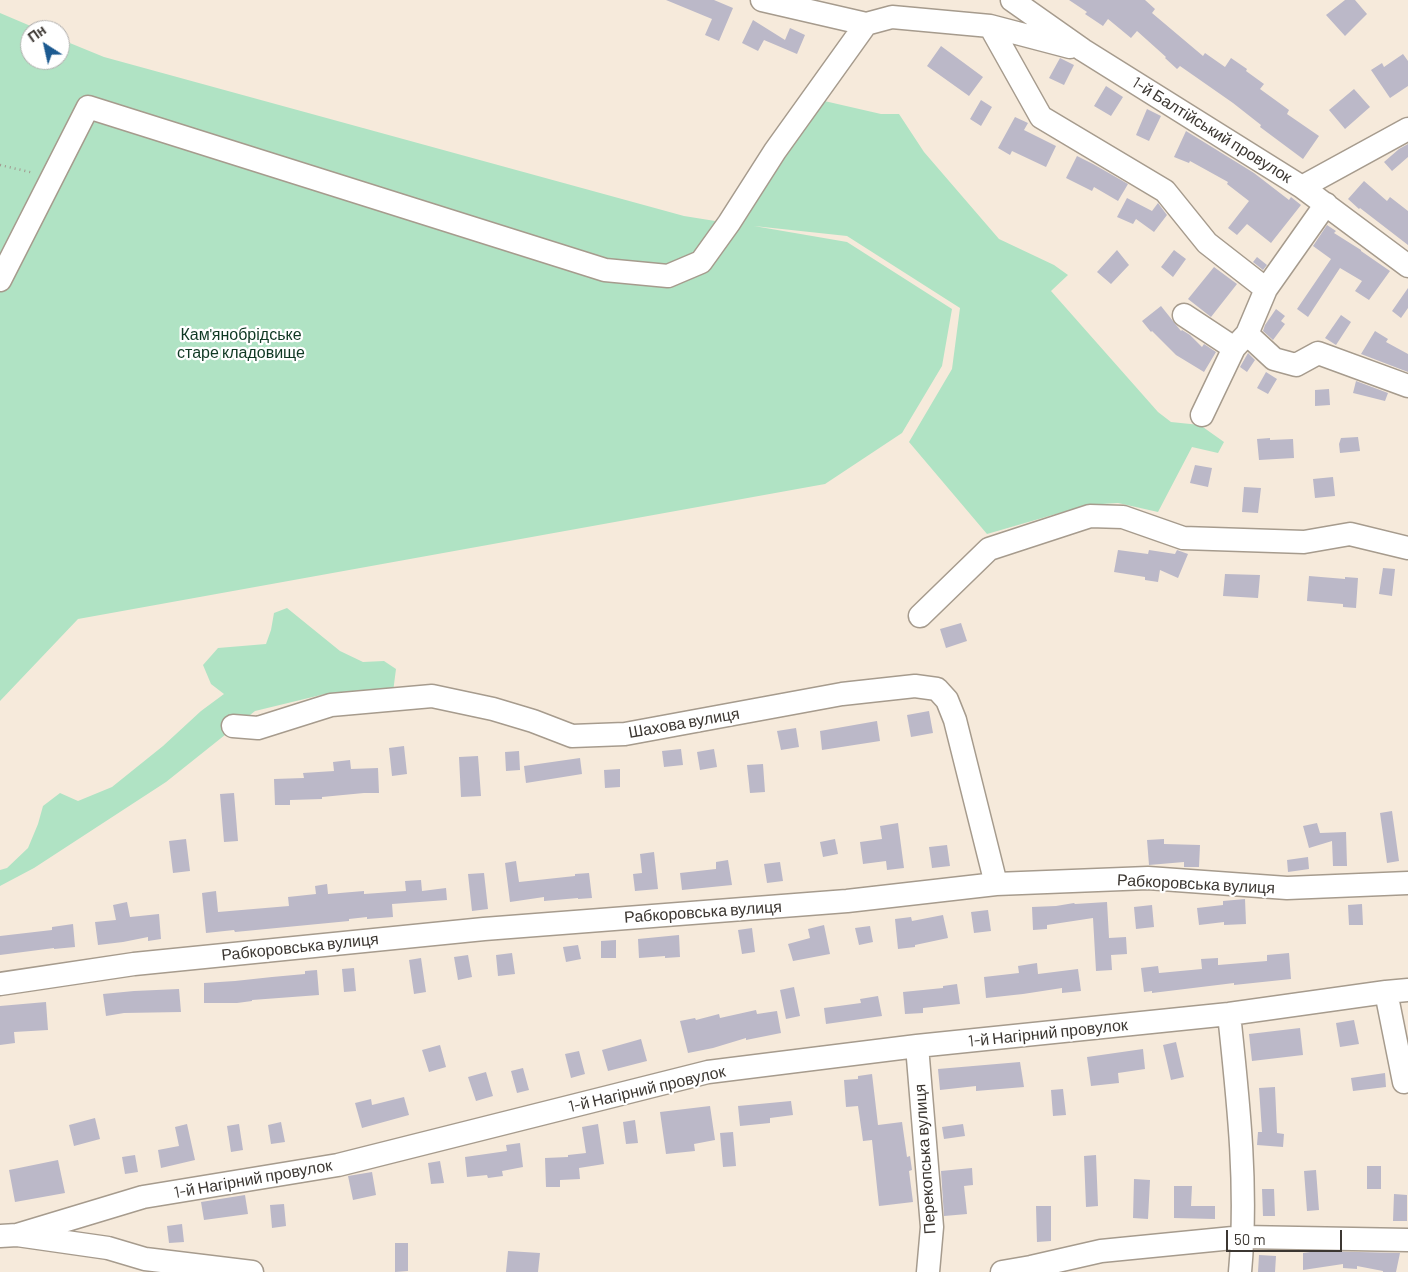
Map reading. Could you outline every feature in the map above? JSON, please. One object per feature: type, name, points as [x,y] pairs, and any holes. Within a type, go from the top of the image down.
[{"type":"street","points":[[762,0],[866,24],[892,17],[990,26],[1082,50]]},
{"type":"street","name":"1-й Балтійський провулок","points":[[1012,0],[1082,50],[1302,187],[1408,266]]},
{"type":"street","points":[[0,280],[88,107],[605,270],[668,276],[701,262],[729,223],[775,151],[866,24]]},
{"type":"street","points":[[990,26],[1041,117],[1166,190],[1207,243],[1266,289]]},
{"type":"street","points":[[1302,187],[1408,129]]},
{"type":"street","points":[[1202,415],[1266,289],[1326,204]]},
{"type":"street","points":[[1184,315],[1241,341],[1274,359],[1296,365],[1318,353],[1408,386]]},
{"type":"street","points":[[920,616],[989,549],[1090,516],[1123,517],[1183,538],[1304,542],[1350,534],[1408,548]]},
{"type":"street","name":"Шахова вулиця","points":[[232,726],[258,728],[331,705],[432,696],[493,709],[533,721],[572,736],[625,734],[842,694],[914,686],[937,689],[947,700],[955,720],[996,884]]},
{"type":"street","name":"Рабкоровська вулиця","points":[[0,984],[134,964],[183,959],[484,929],[847,901],[996,884],[1148,878],[1287,888],[1408,883]]},
{"type":"street","points":[[1397,991],[1404,1082]]},
{"type":"street","name":"1-й Нагірний провулок","points":[[8,1236],[143,1197],[338,1165],[708,1072],[918,1046],[1229,1014],[1397,991]]},
{"type":"street","points":[[1229,1014],[1240,1119],[1243,1237],[1240,1272]]},
{"type":"street","name":"Перекопська вулиця","points":[[918,1046],[932,1228],[928,1272]]},
{"type":"street","points":[[8,1236],[108,1248],[145,1259],[252,1272]]},
{"type":"street","points":[[1002,1272],[1101,1250],[1243,1237],[1408,1240]]},
{"type":"path","points":[[0,165],[52,177]]},
{"type":"green space","name":"Кам'янобрідське старе кладовище","points":[[0,13],[20,22],[20,70],[70,70],[70,43],[104,57],[684,216],[740,225],[820,100],[881,114],[899,114],[924,152],[999,239],[1054,265],[1068,275],[1051,291],[1158,412],[1171,422],[1200,425],[1224,442],[1218,453],[1192,447],[1158,512],[1118,503],[1087,505],[987,534],[909,442],[952,369],[960,308],[847,236],[754,226],[847,242],[952,309],[942,366],[902,433],[825,484],[78,619],[0,701]]},
{"type":"green space","points":[[287,608],[340,651],[363,662],[384,661],[396,669],[393,692],[325,694],[255,711],[166,782],[34,868],[0,886],[0,870],[7,868],[28,848],[43,806],[60,793],[78,801],[112,787],[163,746],[201,711],[224,694],[211,684],[203,665],[218,648],[266,644],[274,613]]},
{"type":"building","points":[[666,0],[714,0],[733,8],[719,41],[705,35],[712,19]]},
{"type":"building","points":[[1069,0],[1145,0],[1155,9],[1152,13],[1203,56],[1205,53],[1225,67],[1231,58],[1247,69],[1246,71],[1264,84],[1260,89],[1289,110],[1287,114],[1319,136],[1303,159],[1260,127],[1261,125],[1233,103],[1180,66],[1177,69],[1137,31],[1131,38],[1108,19],[1103,26]]},
{"type":"building","points":[[1345,0],[1355,0],[1367,14],[1345,36],[1326,15]]},
{"type":"building","points":[[753,20],[785,40],[790,28],[805,35],[797,54],[764,40],[758,51],[742,43]]},
{"type":"building","points":[[941,46],[983,77],[969,96],[927,66]]},
{"type":"building","points":[[1403,54],[1408,61],[1408,86],[1390,98],[1371,70],[1382,63],[1384,67]]},
{"type":"building","points":[[1060,58],[1074,65],[1064,85],[1049,78]]},
{"type":"building","points":[[1106,86],[1123,97],[1111,116],[1094,106]]},
{"type":"building","points":[[1354,89],[1370,107],[1345,129],[1329,110]]},
{"type":"building","points":[[981,100],[992,107],[981,126],[970,119]]},
{"type":"building","points":[[1147,109],[1161,116],[1149,141],[1136,135]]},
{"type":"building","points":[[1015,117],[1028,123],[1024,130],[1056,146],[1046,167],[1012,151],[1010,155],[998,148]]},
{"type":"building","points":[[1186,131],[1254,173],[1289,200],[1291,197],[1301,205],[1271,243],[1247,224],[1237,235],[1228,228],[1249,201],[1227,184],[1228,182],[1190,161],[1189,163],[1174,157]]},
{"type":"building","points":[[1408,144],[1408,157],[1392,171],[1384,162]]},
{"type":"building","points":[[1077,156],[1128,184],[1118,201],[1094,187],[1092,191],[1066,178]]},
{"type":"building","points":[[1364,181],[1387,201],[1390,197],[1408,211],[1408,245],[1348,199]]},
{"type":"building","points":[[1127,198],[1152,211],[1158,203],[1167,215],[1154,232],[1136,219],[1133,224],[1117,217]]},
{"type":"building","points":[[1327,225],[1336,231],[1334,233],[1390,271],[1369,300],[1355,291],[1362,281],[1340,268],[1308,317],[1297,309],[1331,259],[1313,246]]},
{"type":"building","points":[[1117,250],[1129,265],[1111,284],[1097,272]]},
{"type":"building","points":[[1174,250],[1186,259],[1173,277],[1161,267]]},
{"type":"building","points":[[1257,257],[1267,265],[1263,270],[1253,262]]},
{"type":"building","points":[[1214,267],[1237,284],[1211,317],[1188,299]]},
{"type":"building","points":[[1408,288],[1408,308],[1401,318],[1392,311]]},
{"type":"building","points":[[1161,306],[1181,331],[1190,335],[1202,347],[1204,344],[1216,352],[1204,372],[1176,355],[1142,321]]},
{"type":"building","points":[[1276,309],[1285,316],[1281,321],[1285,324],[1273,340],[1263,331]]},
{"type":"building","points":[[1341,315],[1351,322],[1336,345],[1325,338]]},
{"type":"building","points":[[1375,331],[1388,339],[1386,342],[1408,354],[1408,372],[1361,354]]},
{"type":"building","points":[[1248,353],[1255,360],[1247,372],[1240,367]]},
{"type":"building","points":[[1266,372],[1277,379],[1268,394],[1257,388]]},
{"type":"building","points":[[1356,381],[1388,393],[1385,401],[1353,393]]},
{"type":"building","points":[[1329,389],[1330,405],[1315,406],[1315,390]]},
{"type":"building","points":[[1358,437],[1360,451],[1340,453],[1339,444],[1341,438]]},
{"type":"building","points":[[1270,438],[1270,440],[1293,439],[1294,458],[1259,460],[1257,439]]},
{"type":"building","points":[[1195,465],[1212,468],[1208,487],[1190,483]]},
{"type":"building","points":[[1333,477],[1335,496],[1315,498],[1313,479]]},
{"type":"building","points":[[1244,487],[1261,488],[1258,513],[1242,512]]},
{"type":"building","points":[[1118,550],[1148,554],[1149,550],[1175,554],[1177,550],[1188,554],[1178,578],[1160,570],[1158,582],[1145,580],[1145,577],[1114,572]]},
{"type":"building","points":[[1383,568],[1395,569],[1392,596],[1379,594]]},
{"type":"building","points":[[1225,574],[1260,575],[1258,598],[1223,596]]},
{"type":"building","points":[[1309,576],[1345,579],[1345,577],[1358,578],[1356,608],[1343,607],[1343,604],[1307,601]]},
{"type":"building","points":[[961,623],[967,641],[946,648],[940,629]]},
{"type":"building","points":[[929,711],[933,733],[911,737],[907,715]]},
{"type":"building","points":[[877,721],[880,741],[822,750],[820,731]]},
{"type":"building","points":[[796,728],[799,747],[781,750],[777,731]]},
{"type":"building","points":[[404,746],[407,774],[392,776],[389,748]]},
{"type":"building","points":[[681,749],[683,765],[664,767],[662,751]]},
{"type":"building","points":[[714,749],[717,767],[700,770],[697,752]]},
{"type":"building","points":[[519,751],[520,770],[506,771],[505,752]]},
{"type":"building","points":[[478,756],[481,796],[461,797],[459,757]]},
{"type":"building","points":[[580,758],[582,774],[526,783],[524,766]]},
{"type":"building","points":[[350,760],[351,769],[378,768],[379,793],[322,797],[322,799],[290,800],[290,805],[275,805],[274,779],[304,778],[303,773],[334,771],[333,762]]},
{"type":"building","points":[[763,764],[765,792],[750,793],[747,765]]},
{"type":"building","points":[[620,769],[620,787],[605,788],[604,770]]},
{"type":"building","points":[[234,793],[238,841],[224,842],[220,794]]},
{"type":"building","points":[[1392,811],[1399,861],[1387,863],[1380,813]]},
{"type":"building","points":[[898,823],[904,868],[887,870],[886,861],[863,864],[860,842],[882,839],[880,826]]},
{"type":"building","points":[[1317,823],[1320,833],[1346,832],[1347,866],[1333,866],[1332,841],[1309,848],[1303,826]]},
{"type":"building","points":[[186,839],[190,871],[173,873],[169,841]]},
{"type":"building","points":[[835,839],[838,854],[823,857],[820,842]]},
{"type":"building","points":[[1164,839],[1164,844],[1200,845],[1199,867],[1184,867],[1184,862],[1149,865],[1147,840]]},
{"type":"building","points":[[947,845],[950,866],[932,868],[929,847]]},
{"type":"building","points":[[654,852],[658,889],[635,891],[633,874],[642,873],[640,854]]},
{"type":"building","points":[[1308,857],[1309,869],[1288,872],[1287,860]]},
{"type":"building","points":[[728,860],[732,885],[682,890],[680,873],[716,869],[716,862]]},
{"type":"building","points":[[516,861],[519,882],[589,873],[592,898],[544,901],[544,897],[510,902],[505,863]]},
{"type":"building","points":[[780,862],[783,881],[767,883],[764,864]]},
{"type":"building","points":[[484,873],[488,909],[472,911],[468,874]]},
{"type":"building","points":[[421,880],[422,891],[446,888],[447,900],[392,904],[393,917],[367,919],[367,917],[349,919],[349,921],[206,933],[202,893],[216,891],[218,912],[289,906],[288,897],[316,894],[315,886],[327,884],[328,894],[364,891],[364,894],[406,891],[405,881]]},
{"type":"building","points":[[1245,899],[1246,924],[1224,925],[1224,922],[1199,925],[1197,908],[1223,905],[1223,901]]},
{"type":"building","points":[[127,902],[130,917],[159,914],[161,939],[148,941],[148,937],[98,945],[95,922],[116,920],[113,905]]},
{"type":"building","points":[[1107,902],[1109,938],[1126,937],[1127,954],[1111,955],[1112,970],[1096,971],[1093,918],[1047,925],[1047,929],[1033,930],[1032,907]]},
{"type":"building","points":[[1362,904],[1363,925],[1349,925],[1348,905]]},
{"type":"building","points":[[1152,905],[1154,927],[1136,929],[1134,907]]},
{"type":"building","points":[[988,910],[991,931],[974,933],[971,912]]},
{"type":"building","points":[[943,915],[948,938],[915,945],[915,947],[898,949],[895,919],[911,917],[912,921]]},
{"type":"building","points":[[73,924],[75,947],[0,955],[0,936],[52,930],[52,927]]},
{"type":"building","points":[[824,925],[830,954],[793,961],[788,944],[810,938],[808,929]]},
{"type":"building","points":[[870,926],[873,942],[859,945],[855,928]]},
{"type":"building","points":[[752,928],[755,952],[742,954],[738,930]]},
{"type":"building","points":[[679,935],[680,957],[639,958],[638,939]]},
{"type":"building","points":[[616,940],[616,958],[601,958],[601,941]]},
{"type":"building","points":[[578,945],[581,959],[566,962],[563,947]]},
{"type":"building","points":[[512,953],[515,974],[498,976],[496,955]]},
{"type":"building","points":[[1289,953],[1291,979],[1234,985],[1234,983],[1152,993],[1152,991],[1144,992],[1141,968],[1158,966],[1159,973],[1202,969],[1201,959],[1218,958],[1218,965],[1267,961],[1267,955]]},
{"type":"building","points":[[468,955],[472,977],[458,980],[454,957]]},
{"type":"building","points":[[421,958],[426,992],[414,994],[409,960]]},
{"type":"building","points":[[1037,963],[1038,974],[1078,969],[1081,991],[1062,993],[1062,988],[986,998],[984,977],[1019,973],[1018,966]]},
{"type":"building","points":[[354,968],[356,991],[344,992],[342,969]]},
{"type":"building","points":[[317,970],[319,995],[252,1000],[237,1003],[204,1003],[204,983],[305,974],[305,971]]},
{"type":"building","points":[[957,984],[960,1004],[923,1008],[923,1013],[905,1014],[903,992],[943,988],[943,986]]},
{"type":"building","points":[[794,987],[800,1016],[786,1019],[780,990]]},
{"type":"building","points":[[179,989],[181,1012],[124,1013],[106,1016],[103,994]]},
{"type":"building","points":[[878,996],[882,1016],[826,1024],[824,1008],[861,1003],[860,999]]},
{"type":"building","points":[[46,1002],[48,1030],[14,1032],[15,1043],[0,1045],[0,1006]]},
{"type":"building","points":[[756,1010],[757,1014],[777,1011],[781,1033],[746,1040],[746,1038],[688,1053],[680,1021],[695,1018],[696,1020],[719,1014],[720,1018]]},
{"type":"building","points":[[1354,1020],[1359,1044],[1340,1047],[1336,1023]]},
{"type":"building","points":[[1300,1028],[1303,1055],[1252,1061],[1249,1034]]},
{"type":"building","points":[[641,1039],[647,1061],[608,1071],[602,1050]]},
{"type":"building","points":[[1176,1042],[1184,1077],[1171,1080],[1163,1045]]},
{"type":"building","points":[[440,1045],[446,1067],[429,1072],[422,1050]]},
{"type":"building","points":[[1143,1049],[1145,1069],[1118,1073],[1119,1083],[1091,1086],[1087,1057]]},
{"type":"building","points":[[579,1051],[585,1074],[571,1078],[565,1054]]},
{"type":"building","points":[[1020,1062],[1024,1087],[976,1091],[976,1086],[940,1090],[938,1069]]},
{"type":"building","points":[[523,1068],[529,1090],[517,1093],[511,1071]]},
{"type":"building","points":[[486,1072],[493,1096],[476,1101],[468,1077]]},
{"type":"building","points":[[1385,1073],[1386,1087],[1353,1091],[1351,1078]]},
{"type":"building","points":[[872,1074],[878,1125],[902,1122],[907,1157],[910,1156],[912,1170],[909,1171],[913,1202],[879,1206],[872,1140],[863,1141],[858,1106],[846,1107],[844,1080],[858,1079],[858,1076]]},
{"type":"building","points":[[1275,1087],[1277,1133],[1284,1134],[1283,1147],[1257,1145],[1258,1132],[1262,1132],[1259,1088]]},
{"type":"building","points":[[1063,1089],[1066,1115],[1053,1116],[1051,1090]]},
{"type":"building","points":[[404,1097],[409,1115],[362,1128],[355,1103],[371,1099],[372,1105]]},
{"type":"building","points":[[791,1101],[793,1115],[770,1118],[770,1123],[740,1126],[738,1106]]},
{"type":"building","points":[[710,1106],[715,1140],[694,1144],[695,1151],[666,1154],[660,1112]]},
{"type":"building","points":[[95,1118],[100,1139],[74,1146],[69,1125]]},
{"type":"building","points":[[635,1120],[638,1143],[626,1144],[623,1122]]},
{"type":"building","points":[[281,1122],[285,1142],[271,1144],[268,1125]]},
{"type":"building","points":[[187,1124],[195,1160],[161,1168],[158,1150],[179,1146],[175,1127]]},
{"type":"building","points":[[239,1124],[243,1150],[231,1152],[227,1126]]},
{"type":"building","points":[[598,1124],[604,1164],[579,1168],[580,1179],[560,1180],[560,1187],[546,1187],[545,1158],[568,1157],[568,1155],[586,1153],[582,1127]]},
{"type":"building","points":[[963,1124],[965,1136],[944,1139],[942,1127]]},
{"type":"building","points":[[733,1132],[736,1166],[723,1167],[720,1133]]},
{"type":"building","points":[[520,1143],[523,1167],[502,1171],[503,1176],[488,1178],[487,1175],[467,1177],[465,1157],[507,1151],[506,1145]]},
{"type":"building","points":[[135,1155],[138,1172],[125,1174],[122,1157]]},
{"type":"building","points":[[1096,1155],[1098,1206],[1086,1207],[1084,1156]]},
{"type":"building","points":[[58,1160],[65,1193],[15,1202],[9,1170]]},
{"type":"building","points":[[440,1161],[444,1183],[431,1184],[428,1163]]},
{"type":"building","points":[[1367,1166],[1381,1166],[1381,1189],[1367,1189]]},
{"type":"building","points":[[972,1168],[973,1185],[964,1186],[967,1214],[944,1216],[941,1171]]},
{"type":"building","points":[[1316,1170],[1319,1210],[1307,1211],[1304,1171]]},
{"type":"building","points":[[372,1172],[376,1195],[353,1200],[348,1176]]},
{"type":"building","points":[[1134,1179],[1150,1180],[1148,1219],[1133,1218]]},
{"type":"building","points":[[1174,1186],[1192,1186],[1191,1206],[1215,1206],[1215,1219],[1174,1218]]},
{"type":"building","points":[[1262,1189],[1274,1189],[1275,1216],[1263,1216]]},
{"type":"building","points":[[1394,1194],[1407,1195],[1407,1221],[1393,1221]]},
{"type":"building","points":[[245,1195],[248,1214],[204,1220],[201,1202]]},
{"type":"building","points":[[284,1204],[286,1226],[272,1228],[270,1205]]},
{"type":"building","points":[[1036,1206],[1051,1206],[1051,1241],[1037,1242]]},
{"type":"building","points":[[182,1224],[184,1242],[169,1243],[167,1226]]},
{"type":"building","points":[[395,1243],[408,1243],[408,1271],[395,1272]]},
{"type":"building","points":[[508,1251],[540,1253],[538,1272],[506,1272]]},
{"type":"building","points":[[1318,1251],[1400,1253],[1396,1272],[1383,1272],[1357,1266],[1357,1269],[1343,1268],[1343,1264],[1303,1270],[1303,1253]]},
{"type":"building","points":[[1259,1255],[1276,1256],[1275,1272],[1258,1272]]}]
